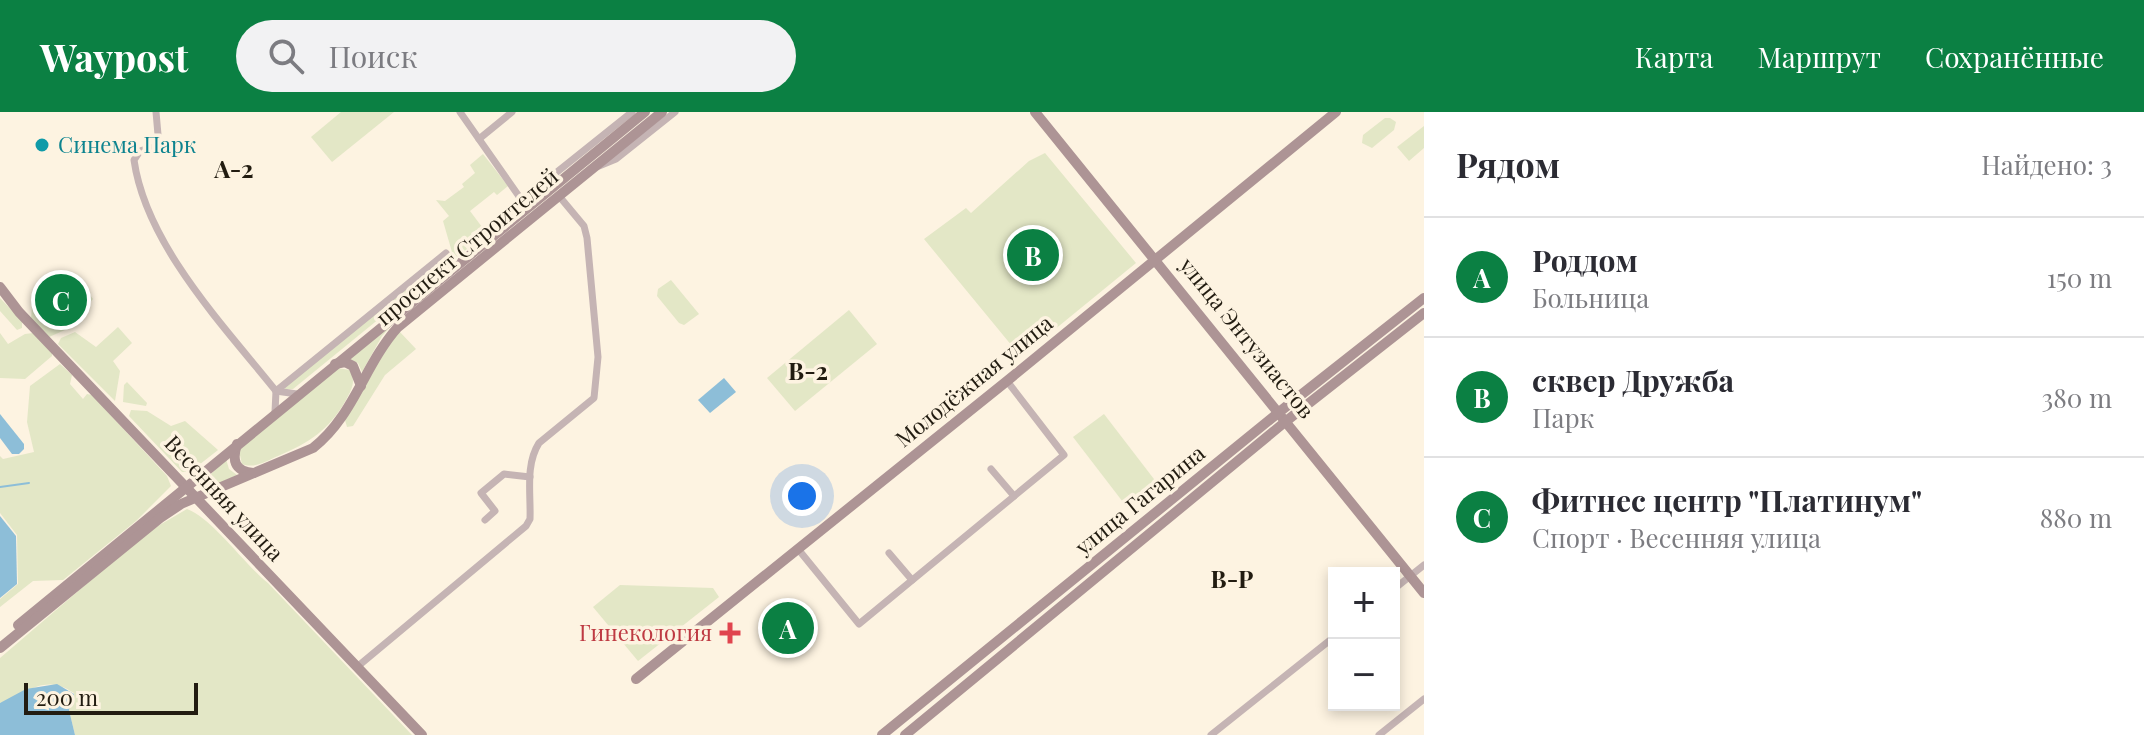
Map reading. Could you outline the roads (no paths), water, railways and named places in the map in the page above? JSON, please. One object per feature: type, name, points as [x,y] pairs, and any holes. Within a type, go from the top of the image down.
[{"type":"street","points":[[156,112],[159,146],[140,151],[134,160],[158,233],[195,289],[276,391],[275,412]]},
{"type":"street","points":[[460,112],[525,204],[632,112]]},
{"type":"street","points":[[479,139],[512,112]]},
{"type":"street","name":"проспект Строителей","points":[[0,640],[455,266],[525,204],[645,112]]},
{"type":"street","name":"проспект Строителей","points":[[0,648],[181,504],[313,448],[327,437],[339,423],[385,341],[398,327],[662,112]]},
{"type":"street","points":[[589,170],[616,159],[675,112]]},
{"type":"street","name":"улица Энтузиастов","points":[[1038,112],[1424,590]]},
{"type":"street","name":"Молодёжная улица","points":[[636,679],[1336,112]]},
{"type":"street","points":[[357,667],[526,526],[530,519],[533,452],[539,443],[594,398],[598,368],[587,238],[584,226],[559,196]]},
{"type":"street","points":[[276,391],[446,253],[455,266]]},
{"type":"street","name":"Весенняя улица","points":[[0,287],[19,312],[422,735]]},
{"type":"street","name":"улица Гагарина","points":[[882,735],[1422,307]]},
{"type":"street","points":[[335,364],[345,362],[353,366],[361,386]]},
{"type":"street","points":[[798,549],[859,624],[1064,455],[1007,381]]},
{"type":"street","points":[[276,391],[297,394]]},
{"type":"street","name":"улица Гагарина","points":[[905,735],[1283,417]]},
{"type":"street","points":[[237,444],[233,460],[236,466],[256,473]]},
{"type":"street","points":[[991,469],[1014,496]]},
{"type":"street","points":[[485,520],[495,511],[481,493],[504,474],[530,477]]},
{"type":"street","points":[[889,553],[912,580]]},
{"type":"street","points":[[1400,584],[1424,565]]},
{"type":"street","points":[[1211,735],[1331,639]]},
{"type":"street","points":[[1379,735],[1424,699]]},
{"type":"water","points":[[724,378],[736,392],[710,413],[698,400]]},
{"type":"water","points":[[0,414],[24,444],[19,454],[12,454],[0,438]]},
{"type":"water","points":[[0,516],[16,536],[17,584],[0,598]]},
{"type":"water","points":[[57,684],[74,694],[69,710],[75,735],[0,735],[0,703],[26,689]]},
{"type":"waterway","points":[[0,487],[29,483]]},
{"type":"place","name":"Синема Парк","points":[[42,145]]},
{"type":"place","name":"сквер Дружба","points":[[1033,255]]},
{"type":"place","name":"Фитнес центр \"Платинум\"","points":[[61,300]]},
{"type":"place","name":"Роддом","points":[[788,628]]},
{"type":"place","name":"Гинекология","points":[[730,633]]},
{"type":"district","name":"А-2","points":[[234,170]]},
{"type":"district","name":"В-2","points":[[808,372]]},
{"type":"district","name":"В-Р","points":[[1232,580]]}]
